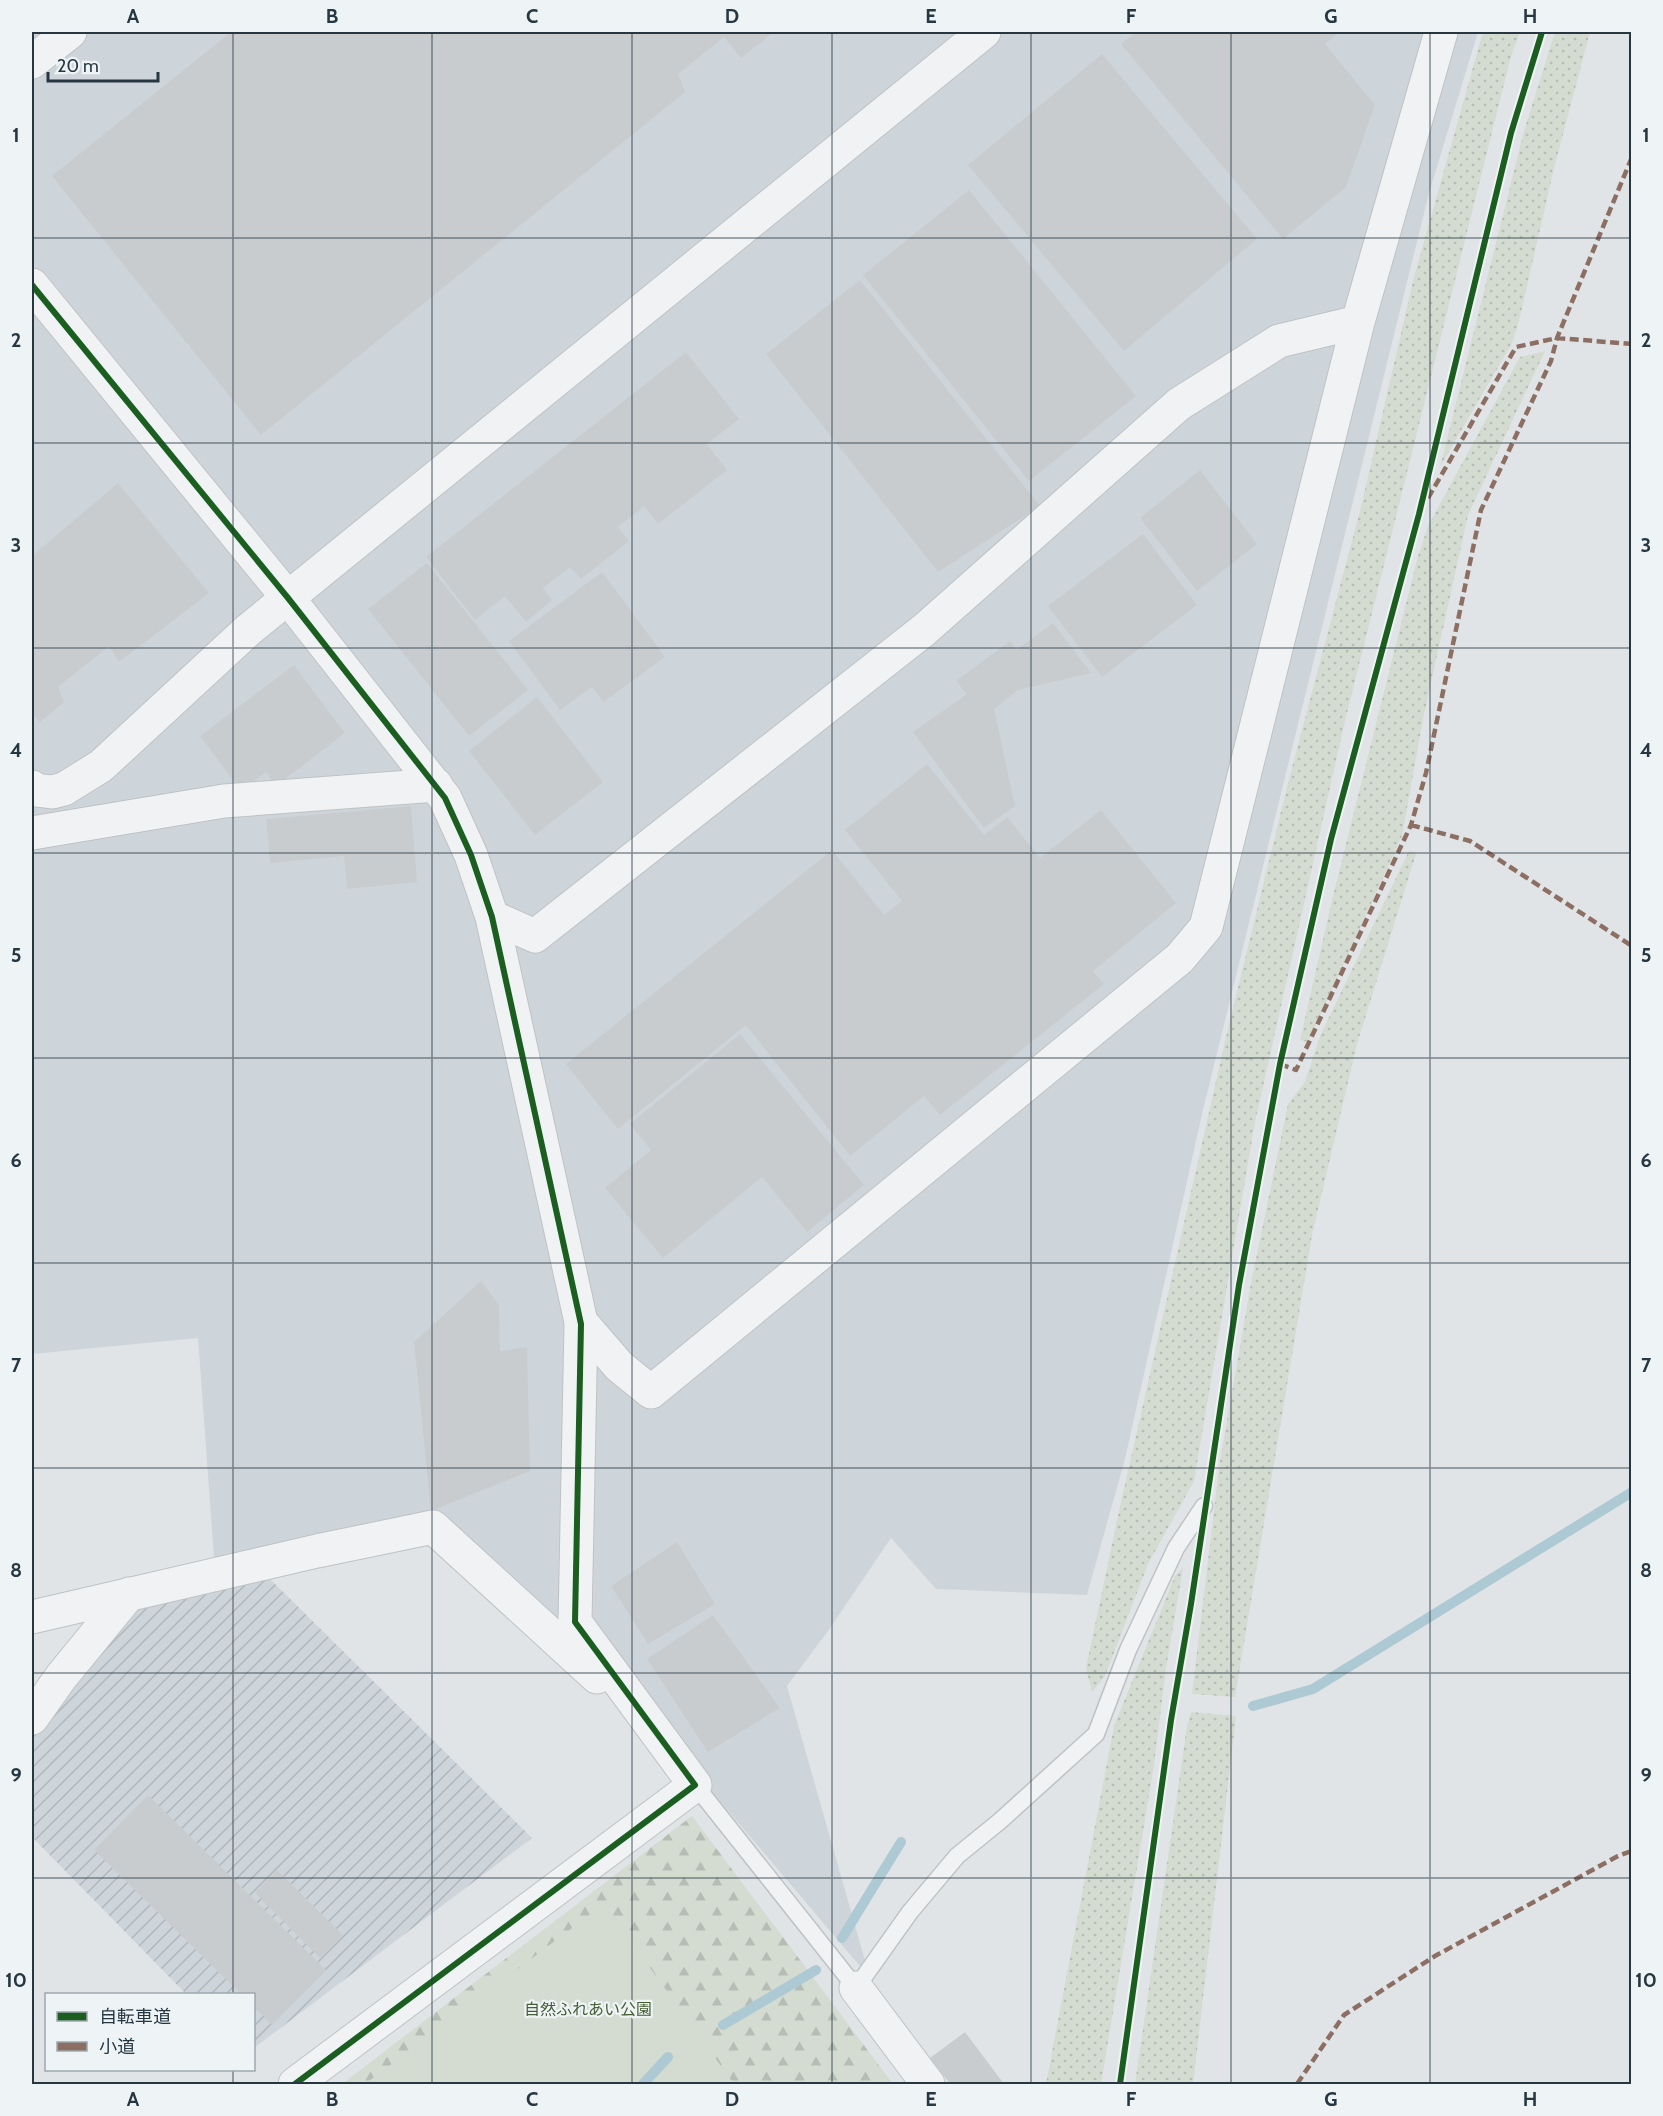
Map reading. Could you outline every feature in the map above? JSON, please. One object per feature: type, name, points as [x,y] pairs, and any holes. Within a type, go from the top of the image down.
[{"type":"street","points":[[32,62],[70,32]]},
{"type":"street","points":[[42,789],[64,789],[101,766],[247,631],[984,32]]},
{"type":"street","points":[[581,1324],[619,1366],[651,1392],[1180,958],[1206,927],[1358,322],[1441,32]]},
{"type":"street","points":[[32,285],[288,598],[446,798],[471,855],[492,917],[581,1324],[575,1622],[695,1785],[295,2085]]},
{"type":"street","points":[[492,917],[535,936],[924,630],[1179,404],[1279,340],[1358,322]]},
{"type":"street","points":[[43,832],[224,801],[436,785]]},
{"type":"street","points":[[32,1617],[317,1551],[433,1527],[654,1729]]},
{"type":"street","points":[[32,1718],[61,1677],[129,1594]]},
{"type":"street","points":[[856,1988],[928,2085]]},
{"type":"lane","points":[[42,789],[43,832]]},
{"type":"lane","points":[[695,1785],[856,1988],[910,1912],[957,1856],[1000,1821],[1096,1734],[1128,1650],[1176,1548],[1204,1506]]},
{"type":"shaded area","points":[[32,32],[1478,32],[1429,193],[1203,1110],[1125,1459],[1087,1595],[936,1589],[891,1538],[828,1631],[787,1686],[870,1978],[657,1727],[438,1519],[214,1558],[198,1338],[32,1354]]},
{"type":"shaded area","points":[[268,1577],[532,1838],[255,2047],[255,1993],[185,1993],[32,1837],[32,1735],[134,1604]]},
{"type":"green space","points":[[1483,32],[1520,32],[1511,56],[1344,725],[1255,1122],[1194,1481],[1148,1564],[1105,1676],[1092,1692],[1086,1668],[1226,1037],[1288,783],[1362,503],[1414,277]]},
{"type":"green space","points":[[1555,32],[1590,32],[1554,168],[1519,321],[1512,343],[1440,467],[1524,131]]},
{"type":"green space","points":[[1545,351],[1468,515],[1423,719],[1402,836],[1308,1042],[1300,1040],[1333,896],[1418,556],[1428,526],[1520,357]]},
{"type":"green space","points":[[1409,851],[1416,854],[1357,1044],[1312,1235],[1235,1697],[1192,1694],[1220,1461],[1251,1283],[1288,1104],[1305,1082],[1320,1036]]},
{"type":"green space","points":[[1183,1568],[1166,1668],[1154,1765],[1101,2084],[1046,2084],[1114,1726],[1175,1576]]},
{"type":"green space","points":[[1191,1712],[1236,1716],[1193,2084],[1135,2084],[1187,1726]]},
{"type":"green space","points":[[692,1816],[893,2084],[342,2084]]},
{"type":"green space","name":"自然ふれあい公園","points":[[604,1904],[734,2084],[365,2084]]},
{"type":"building","points":[[231,32],[774,32],[741,58],[724,37],[678,74],[685,92],[261,435],[52,176]]},
{"type":"building","points":[[1136,32],[1340,32],[1325,44],[1375,105],[1346,187],[1283,239],[1121,44]]},
{"type":"building","points":[[1102,54],[1257,239],[1124,351],[968,165]]},
{"type":"building","points":[[969,190],[1136,396],[1029,481],[863,275]]},
{"type":"building","points":[[860,280],[1040,506],[938,572],[766,354]]},
{"type":"building","points":[[686,352],[739,419],[707,444],[727,470],[658,524],[644,506],[618,527],[629,541],[581,579],[570,567],[543,588],[552,600],[526,622],[505,596],[475,620],[426,557]]},
{"type":"building","points":[[1200,470],[1257,544],[1197,591],[1140,518]]},
{"type":"building","points":[[118,483],[209,593],[119,662],[109,646],[58,687],[64,702],[40,722],[32,714],[32,556]]},
{"type":"building","points":[[1143,534],[1197,605],[1102,677],[1048,606]]},
{"type":"building","points":[[427,563],[528,690],[469,736],[368,609]]},
{"type":"building","points":[[602,572],[665,657],[603,702],[592,687],[560,710],[509,641]]},
{"type":"building","points":[[1053,623],[1091,673],[1018,690],[994,709],[1015,806],[984,828],[913,732],[967,694],[956,681],[1010,641],[1016,650]]},
{"type":"building","points":[[294,665],[345,733],[276,786],[266,772],[241,791],[200,736]]},
{"type":"building","points":[[537,697],[603,782],[535,835],[469,751]]},
{"type":"building","points":[[927,764],[984,835],[1007,817],[1040,858],[1101,810],[1176,903],[1093,971],[1104,984],[940,1115],[924,1096],[850,1156],[746,1025],[618,1129],[566,1064],[832,850],[884,915],[902,901],[845,830]]},
{"type":"building","points":[[411,806],[417,882],[347,889],[344,856],[270,863],[266,819]]},
{"type":"building","points":[[740,1034],[864,1185],[807,1232],[762,1177],[663,1258],[605,1188],[651,1150],[630,1124]]},
{"type":"building","points":[[481,1281],[499,1305],[500,1351],[527,1347],[530,1471],[431,1511],[414,1342]]},
{"type":"building","points":[[677,1542],[715,1604],[648,1644],[611,1586]]},
{"type":"building","points":[[713,1615],[780,1708],[708,1752],[647,1659]]},
{"type":"building","points":[[148,1795],[326,1970],[272,2025],[255,2008],[255,1993],[240,1993],[94,1850]]},
{"type":"building","points":[[277,1870],[343,1935],[320,1958],[255,1893]]},
{"type":"building","points":[[965,2032],[1004,2084],[950,2084],[930,2058]]},
{"type":"waterway","points":[[1253,1706],[1313,1689],[1632,1492]]},
{"type":"waterway","points":[[842,1938],[901,1842]]},
{"type":"waterway","points":[[723,2025],[816,1970]]},
{"type":"waterway","points":[[643,2084],[668,2057]]},
{"type":"marked path","points":[[1280,1064],[1296,1070],[1411,825],[1426,773],[1481,510],[1551,361],[1557,338],[1632,157]]},
{"type":"marked path","points":[[1428,498],[1516,347],[1557,338],[1632,344]]},
{"type":"marked path","points":[[1411,825],[1470,841],[1632,946]]},
{"type":"marked path","points":[[1297,2084],[1344,2015],[1435,1956],[1618,1856],[1632,1851]]},
{"type":"cycle path","points":[[1120,2084],[1171,1720],[1191,1604],[1239,1285],[1280,1064],[1331,839],[1419,514],[1511,133],[1542,32]]},
{"type":"cycle path","points":[[32,285],[288,598],[445,798],[471,855],[492,917],[581,1324],[575,1622],[695,1785],[295,2084]]}]
